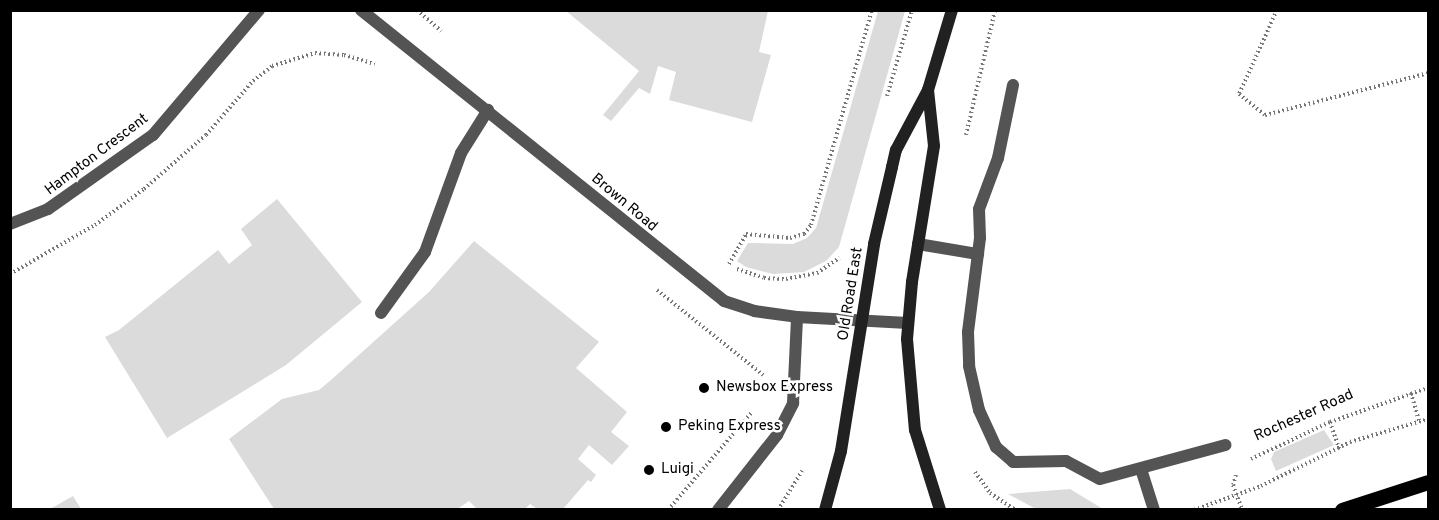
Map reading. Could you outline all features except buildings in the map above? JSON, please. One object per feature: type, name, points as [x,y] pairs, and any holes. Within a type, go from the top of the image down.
[{"type":"main road","name":"Old Road East","points":[[825,510],[848,415],[874,244],[896,150],[928,90],[952,10]]},
{"type":"main road","name":"Old Road East","points":[[928,90],[934,146],[908,323],[913,422],[940,510]]},
{"type":"main road","points":[[1342,510],[1428,482]]},
{"type":"street","name":"Hampton Crescent","points":[[10,224],[48,209],[153,135],[259,10]]},
{"type":"street","name":"Brown Road","points":[[361,10],[488,110],[704,288],[746,309],[797,317],[908,323]]},
{"type":"street","points":[[1013,85],[998,158],[979,209],[978,254],[968,332],[969,366],[982,417],[1002,457],[1016,463],[1066,461],[1100,479],[1226,445]]},
{"type":"street","points":[[381,313],[426,252],[461,153],[488,110]]},
{"type":"street","points":[[918,244],[978,254]]},
{"type":"street","points":[[718,510],[777,435],[793,403],[797,317]]},
{"type":"street","points":[[1141,469],[1154,510]]},
{"type":"path","points":[[417,10],[445,35]]},
{"type":"path","points":[[729,264],[746,234],[789,238],[804,234],[811,225],[872,10]]},
{"type":"path","points":[[1277,10],[1239,94],[1265,115],[1428,73]]},
{"type":"path","points":[[722,261],[755,276],[786,279],[828,268],[843,254]]},
{"type":"path","name":"Rochester Road","points":[[1245,464],[1330,422],[1428,388]]},
{"type":"path","points":[[1411,393],[1419,421]]},
{"type":"path","points":[[1194,510],[1237,496],[1339,448],[1428,419]]},
{"type":"path","points":[[1330,422],[1339,448]]},
{"type":"path","points":[[1241,468],[1233,483],[1242,510]]},
{"type":"shaded area","points":[[566,11],[768,11],[759,52],[771,55],[752,122],[669,100],[676,72],[658,66],[650,94],[639,88],[611,121],[603,115],[639,71]]},
{"type":"shaded area","points":[[878,11],[905,11],[839,247],[826,261],[804,272],[773,274],[746,267],[737,261],[748,243],[793,244],[807,238],[816,228]]},
{"type":"shaded area","points":[[277,199],[362,302],[286,365],[167,438],[105,337],[119,330],[218,250],[229,264],[252,245],[241,229]]},
{"type":"shaded area","points":[[474,241],[599,342],[576,368],[627,412],[611,432],[629,446],[612,465],[589,445],[578,459],[596,475],[591,482],[588,480],[563,509],[537,509],[530,504],[525,509],[477,509],[469,501],[456,510],[274,509],[229,439],[282,399],[319,390],[429,292]]},
{"type":"shaded area","points":[[1324,430],[1334,445],[1276,471],[1271,459],[1274,452]]},
{"type":"shaded area","points":[[1070,489],[1103,509],[1036,509],[1008,494]]},
{"type":"shaded area","points":[[73,496],[81,509],[50,509]]},
{"type":"place","name":"Newsbox Express","points":[[704,388]]},
{"type":"place","name":"Peking Express","points":[[666,427]]},
{"type":"place","name":"Luigi","points":[[649,470]]}]
